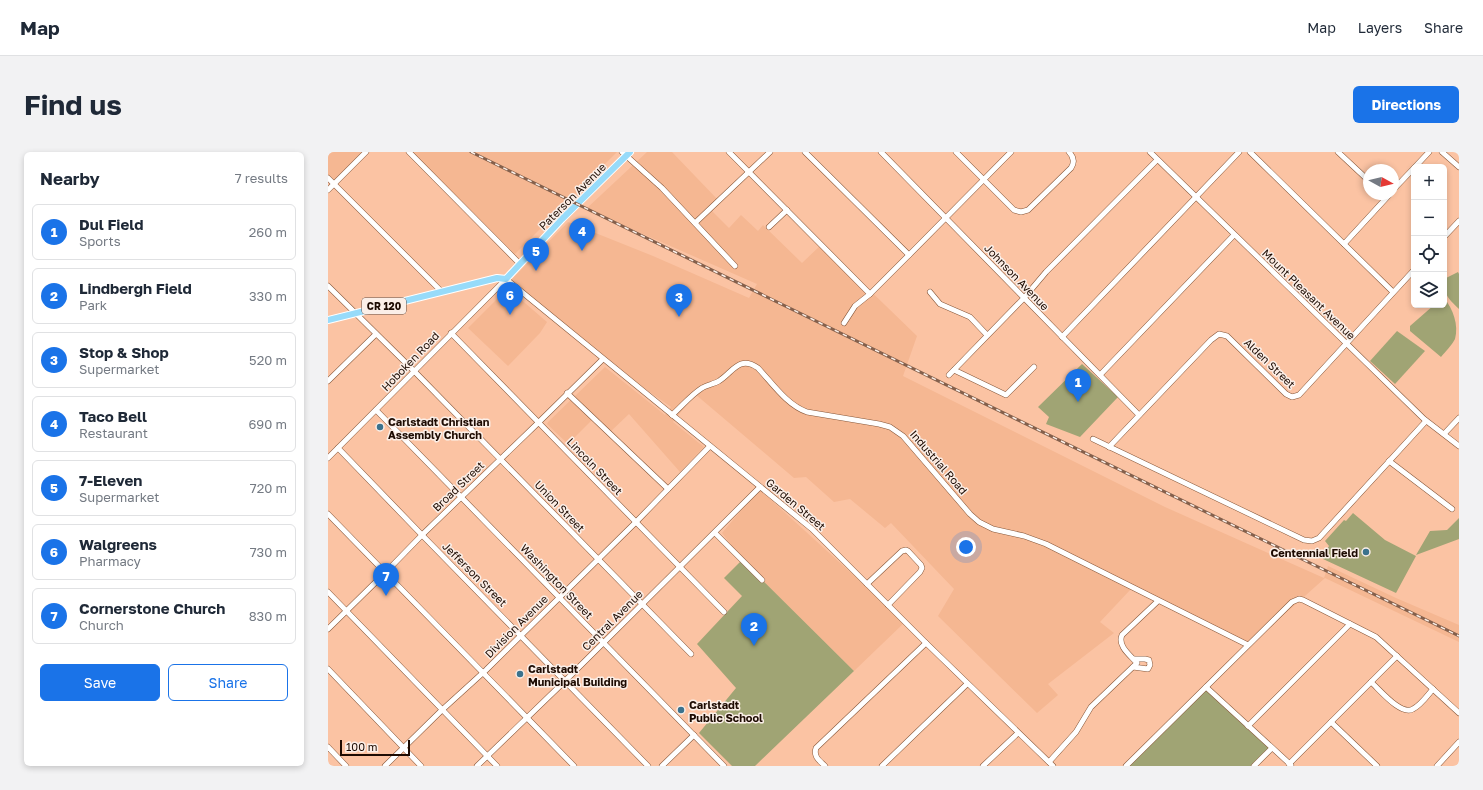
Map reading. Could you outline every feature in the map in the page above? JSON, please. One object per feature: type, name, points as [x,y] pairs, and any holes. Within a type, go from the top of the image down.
[{"type":"main road","name":"Paterson Avenue","points":[[506,279],[562,218],[626,153]]},
{"type":"main road","name":"CR 120","points":[[328,320],[497,278],[506,279]]},
{"type":"street","points":[[328,190],[366,152]]},
{"type":"street","points":[[409,152],[520,264]]},
{"type":"street","points":[[729,152],[870,294]]},
{"type":"street","points":[[695,223],[770,152]]},
{"type":"street","points":[[805,152],[909,255]]},
{"type":"street","name":"Johnson Avenue","points":[[881,152],[1139,415]]},
{"type":"street","points":[[956,152],[1014,210],[1021,212],[1025,212],[1071,168],[1073,165],[1073,158],[1069,152]]},
{"type":"street","points":[[844,324],[855,306],[870,294],[947,218],[1011,152]]},
{"type":"street","name":"Mount Pleasant Avenue","points":[[1150,152],[1426,421],[1459,446]]},
{"type":"street","points":[[1062,337],[1239,152]]},
{"type":"street","points":[[1250,152],[1394,292]]},
{"type":"street","points":[[1338,152],[1363,175]]},
{"type":"street","points":[[1417,164],[1429,152]]},
{"type":"street","points":[[1442,152],[1459,168]]},
{"type":"street","points":[[626,153],[662,188],[735,266]]},
{"type":"street","points":[[949,375],[1024,298],[1046,272],[1158,160]]},
{"type":"street","points":[[1399,183],[1411,170]]},
{"type":"street","points":[[328,178],[441,292]]},
{"type":"street","points":[[1344,244],[1382,200]]},
{"type":"street","points":[[769,227],[786,210]]},
{"type":"street","points":[[1445,236],[1459,221]]},
{"type":"street","points":[[1100,375],[1234,235]]},
{"type":"street","name":"Alden Street","points":[[1109,447],[1211,340],[1219,334],[1227,336],[1286,394],[1292,397],[1300,394],[1412,272]]},
{"type":"street","name":"Hoboken Road","points":[[329,455],[338,448],[415,372],[451,333],[506,279]]},
{"type":"street","name":"Garden Street","points":[[506,279],[812,529],[967,684],[1051,764]]},
{"type":"street","name":"Union Street","points":[[328,286],[415,372],[691,654]]},
{"type":"street","points":[[930,292],[940,304],[970,317],[987,335]]},
{"type":"street","name":"Lincoln Street","points":[[451,333],[724,612]]},
{"type":"street","points":[[328,381],[376,334]]},
{"type":"street","name":"Broad Street","points":[[328,629],[460,497],[539,422],[567,392],[603,359]]},
{"type":"street","name":"Industrial Road","points":[[672,415],[701,388],[718,382],[737,365],[745,363],[754,365],[790,403],[800,410],[879,424],[896,431],[903,436],[970,514],[986,526],[1024,536],[1046,544],[1248,645]]},
{"type":"street","points":[[954,370],[1006,395],[1034,367]]},
{"type":"street","points":[[567,392],[668,489]]},
{"type":"street","name":"Washington Street","points":[[376,410],[724,766]]},
{"type":"street","points":[[1444,434],[1459,418]]},
{"type":"street","points":[[1093,439],[1304,540],[1312,541],[1319,538],[1426,421]]},
{"type":"street","name":"Division Avenue","points":[[385,766],[442,710],[483,673],[636,522],[710,446]]},
{"type":"street","name":"Jefferson Street","points":[[338,448],[648,766]]},
{"type":"street","points":[[1390,461],[1452,509]]},
{"type":"street","name":"Central Avenue","points":[[478,766],[760,487]]},
{"type":"street","points":[[328,514],[574,766]]},
{"type":"street","points":[[715,533],[762,580]]},
{"type":"street","points":[[867,584],[902,551],[908,551],[922,565],[922,568],[888,605]]},
{"type":"street","points":[[328,592],[497,766]]},
{"type":"street","points":[[1126,766],[1292,602],[1299,599],[1376,637],[1459,713]]},
{"type":"street","points":[[1051,764],[1076,732],[1091,707],[1138,663],[1121,644],[1121,638],[1122,635],[1158,601]]},
{"type":"street","points":[[1248,726],[1350,624]]},
{"type":"street","points":[[825,766],[816,757],[816,748],[926,643]]},
{"type":"street","points":[[1206,687],[1290,765],[1397,656]]},
{"type":"street","points":[[1134,659],[1149,660],[1150,665],[1148,669],[1134,667]]},
{"type":"street","points":[[328,669],[422,766]]},
{"type":"street","points":[[1371,682],[1400,709],[1407,711],[1415,709],[1433,689]]},
{"type":"street","points":[[882,766],[967,684]]},
{"type":"street","points":[[1331,722],[1377,766]]},
{"type":"street","points":[[985,765],[1018,733]]},
{"type":"street","points":[[662,766],[694,735]]},
{"type":"street","points":[[1437,766],[1459,742]]},
{"type":"street","points":[[328,747],[346,766]]},
{"type":"street","points":[[1254,766],[1272,748]]},
{"type":"shaded area","points":[[328,152],[367,152],[334,187],[328,181]]},
{"type":"shaded area","points":[[405,152],[617,152],[512,257]]},
{"type":"shaded area","points":[[647,152],[672,152],[719,201],[710,209],[729,228],[741,215],[758,231],[763,225],[802,263],[822,244],[917,336],[903,376],[1165,507],[1324,578],[1328,566],[1396,598],[1459,625],[1459,642],[1325,578],[1249,646],[1131,589],[1100,622],[1114,633],[1048,684],[1058,695],[1037,713],[938,616],[954,589],[891,523],[885,528],[850,499],[834,502],[806,477],[794,478],[695,394],[673,422],[704,447],[680,472],[629,414],[609,433],[593,419],[568,444],[547,424],[605,367],[665,415],[671,407],[603,359],[509,282],[568,222],[653,256],[749,298],[757,284],[586,209]]},
{"type":"shaded area","points":[[506,290],[511,291],[547,322],[540,333],[508,366],[468,328]]},
{"type":"shaded area","points":[[759,489],[905,622],[854,671],[742,560],[722,533]]},
{"type":"green space","points":[[1458,272],[1459,274],[1459,309],[1447,296],[1447,278]]},
{"type":"green space","points":[[1447,302],[1456,323],[1455,339],[1441,357],[1410,331],[1410,326],[1431,308],[1447,308]]},
{"type":"green space","points":[[1397,331],[1425,351],[1395,384],[1370,361]]},
{"type":"green space","points":[[1082,364],[1118,397],[1080,437],[1046,424],[1049,417],[1038,407]]},
{"type":"green space","name":"Centennial Field","points":[[1353,513],[1385,540],[1416,556],[1396,593],[1323,559],[1329,546],[1325,541],[1344,520],[1346,521]]},
{"type":"green space","points":[[1459,518],[1459,539],[1416,555],[1430,531],[1447,530]]},
{"type":"green space","points":[[742,560],[854,671],[755,766],[732,766],[699,733],[736,688],[697,644],[742,596],[724,578]]},
{"type":"green space","points":[[1208,687],[1273,749],[1255,766],[1128,766]]},
{"type":"railway","points":[[471,152],[1459,636]]},
{"type":"place","name":"Taco Bell","points":[[582,251]]},
{"type":"place","name":"7-Eleven","points":[[536,271]]},
{"type":"place","name":"Walgreens","points":[[510,315]]},
{"type":"place","name":"Stop & Shop","points":[[679,317]]},
{"type":"place","name":"Dul Field","points":[[1078,402]]},
{"type":"place","name":"Carlstadt Christian Assembly Church","points":[[380,427]]},
{"type":"place","name":"Centennial Field","points":[[1366,552]]},
{"type":"place","name":"Cornerstone Church","points":[[386,596]]},
{"type":"place","name":"Lindbergh Field","points":[[754,646]]},
{"type":"place","name":"Carlstadt Municipal Building","points":[[520,674]]},
{"type":"place","name":"Carlstadt Public School","points":[[681,710]]}]
